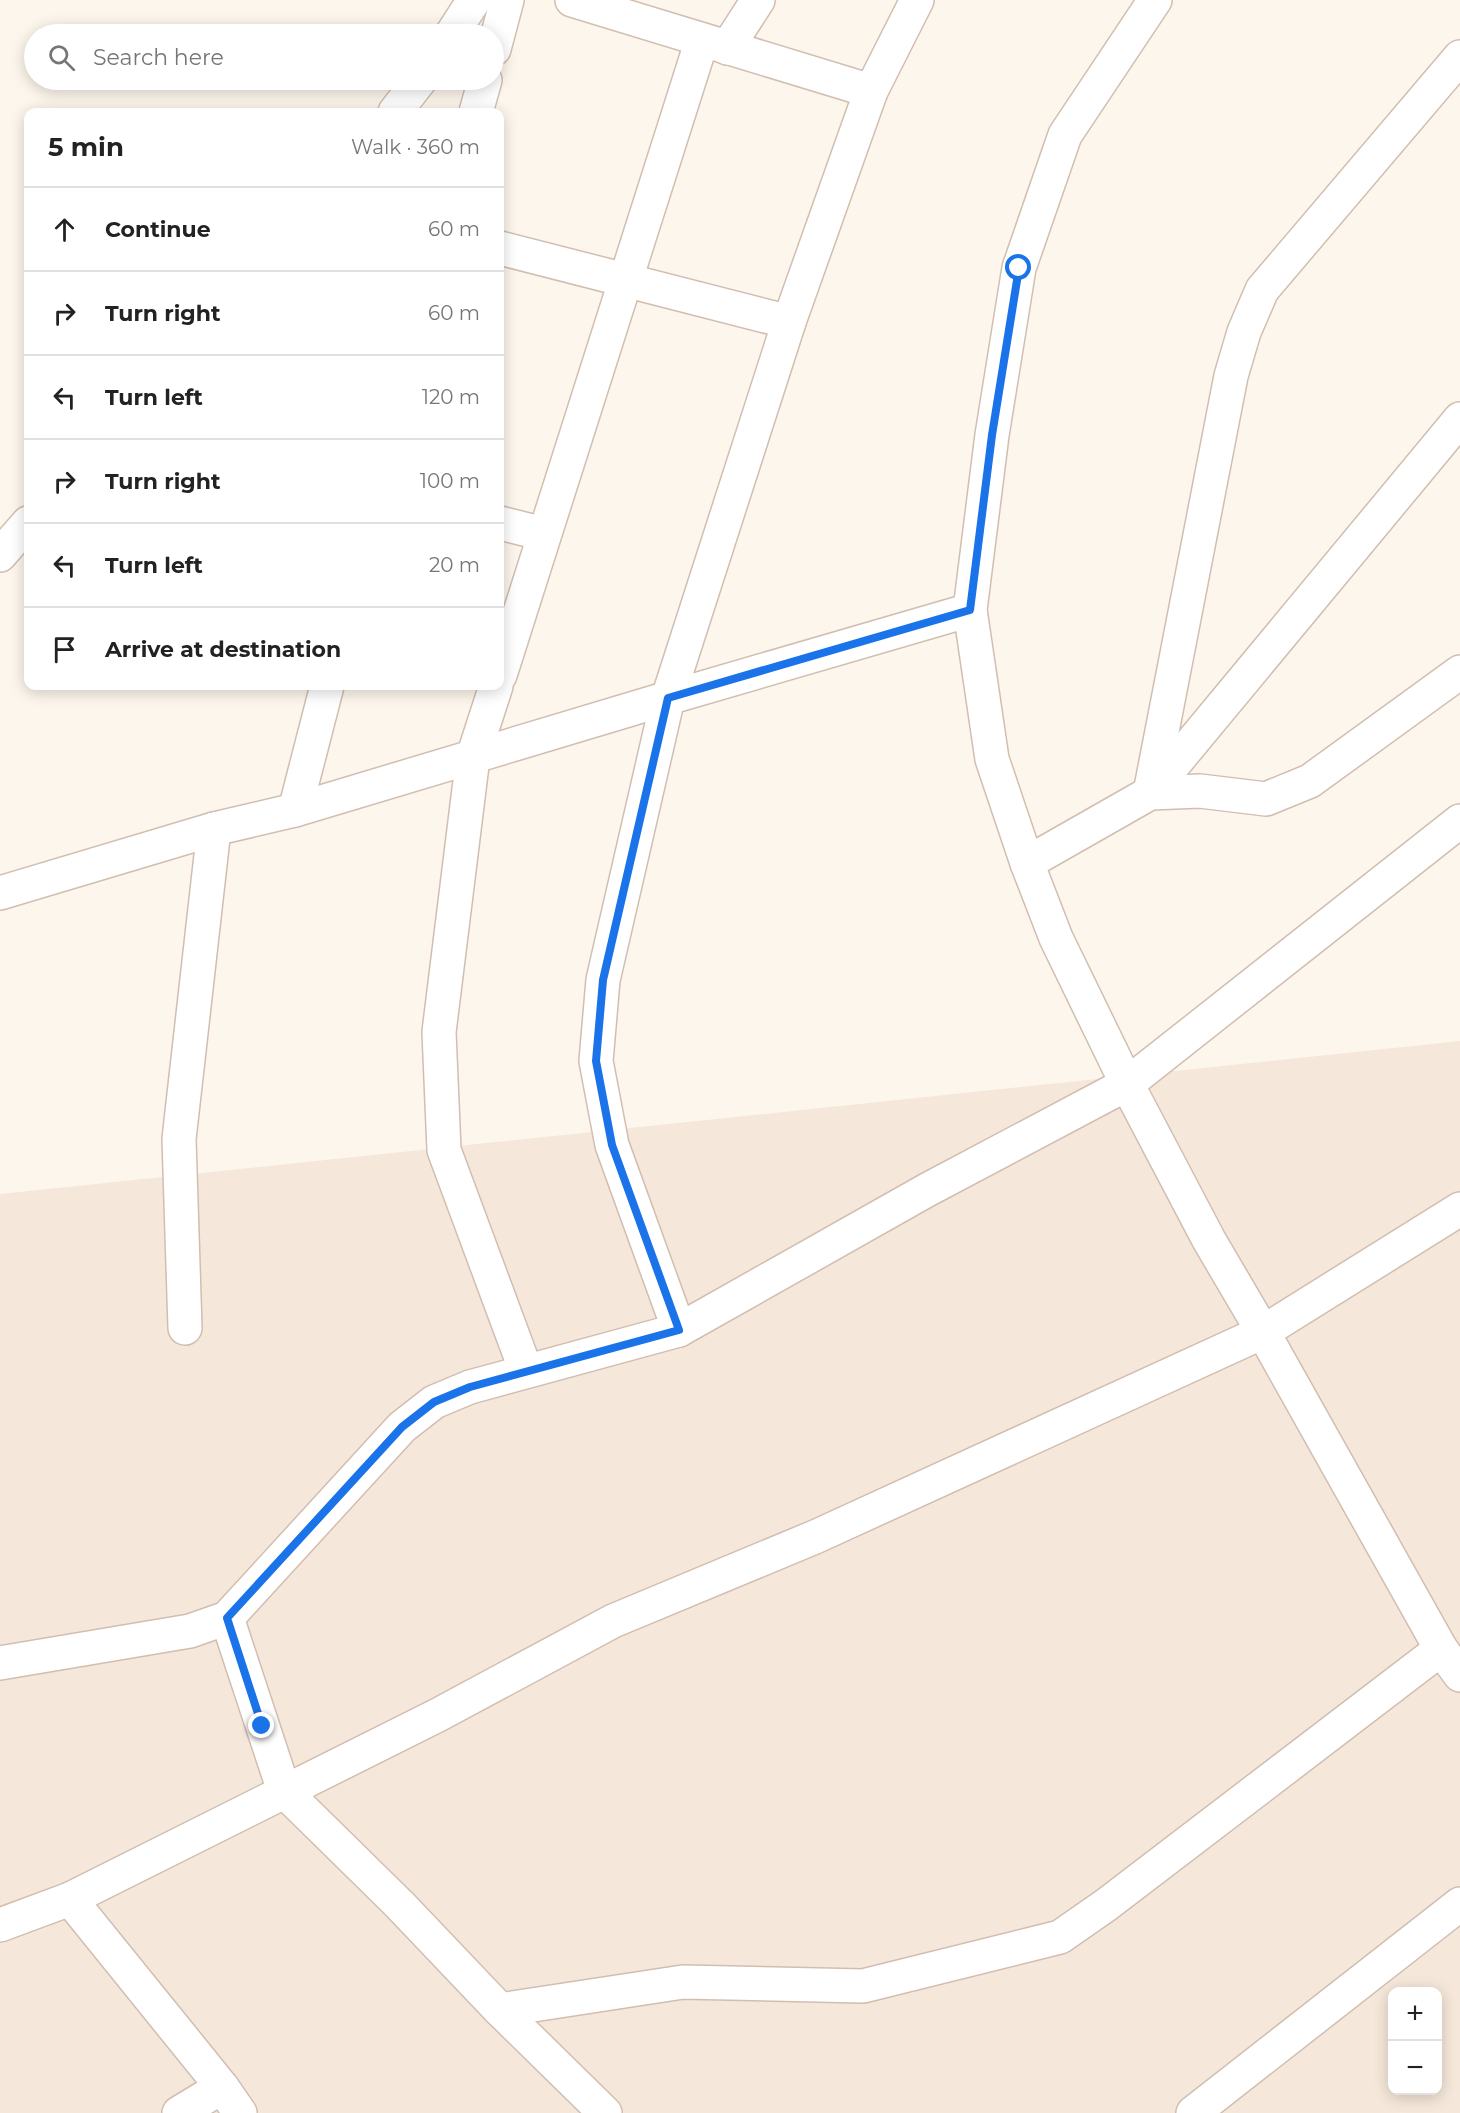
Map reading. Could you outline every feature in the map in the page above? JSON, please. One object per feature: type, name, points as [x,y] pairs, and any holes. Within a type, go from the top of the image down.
[{"type":"street","points":[[458,24],[474,0]]},
{"type":"street","points":[[501,24],[507,0]]},
{"type":"street","points":[[572,0],[871,91]]},
{"type":"street","points":[[504,662],[625,280],[714,44],[758,0]]},
{"type":"street","points":[[679,1330],[612,1145],[596,1061],[603,980],[668,698],[789,322],[871,91],[917,0]]},
{"type":"street","points":[[500,2010],[683,1982],[863,1986],[1060,1937],[1451,1662],[1209,1240],[1127,1084],[1056,938],[1027,863],[992,759],[970,610],[992,435],[1019,268],[1065,135],[1155,0]]},
{"type":"street","points":[[1150,793],[1231,376],[1244,333],[1262,290],[1460,57]]},
{"type":"street","points":[[398,108],[412,90]]},
{"type":"street","points":[[477,108],[482,90]]},
{"type":"street","points":[[504,249],[789,322]]},
{"type":"street","points":[[1027,863],[1150,793],[1460,420]]},
{"type":"street","points":[[504,524],[544,534]]},
{"type":"street","points":[[0,555],[24,528]]},
{"type":"street","points":[[0,893],[214,829],[295,810],[970,610]]},
{"type":"street","points":[[1150,793],[1200,791],[1266,799],[1311,781],[1460,672]]},
{"type":"street","points":[[295,810],[326,690]]},
{"type":"street","points":[[495,690],[473,757],[439,1032],[444,1150],[526,1371]]},
{"type":"street","points":[[0,1663],[190,1631],[227,1618],[402,1427],[434,1402],[470,1387],[679,1330],[927,1190],[1127,1084],[1460,821]]},
{"type":"street","points":[[185,1328],[180,1139],[214,829]]},
{"type":"street","points":[[0,1925],[70,1899],[438,1715],[613,1621],[815,1537],[1263,1332],[1460,1209]]},
{"type":"street","points":[[227,1618],[284,1791],[605,2113]]},
{"type":"street","points":[[70,1899],[222,2086],[240,2113]]},
{"type":"street","points":[[1193,2113],[1460,1904]]},
{"type":"street","points":[[179,2113],[222,2086]]},
{"type":"shaded area","points":[[1460,1041],[1460,2113],[0,2113],[0,1194]]},
{"type":"route","points":[[262,1726],[227,1618],[402,1427],[434,1402],[470,1387],[679,1330],[612,1145],[596,1061],[603,980],[668,698],[970,610],[992,435],[1019,268]]}]
